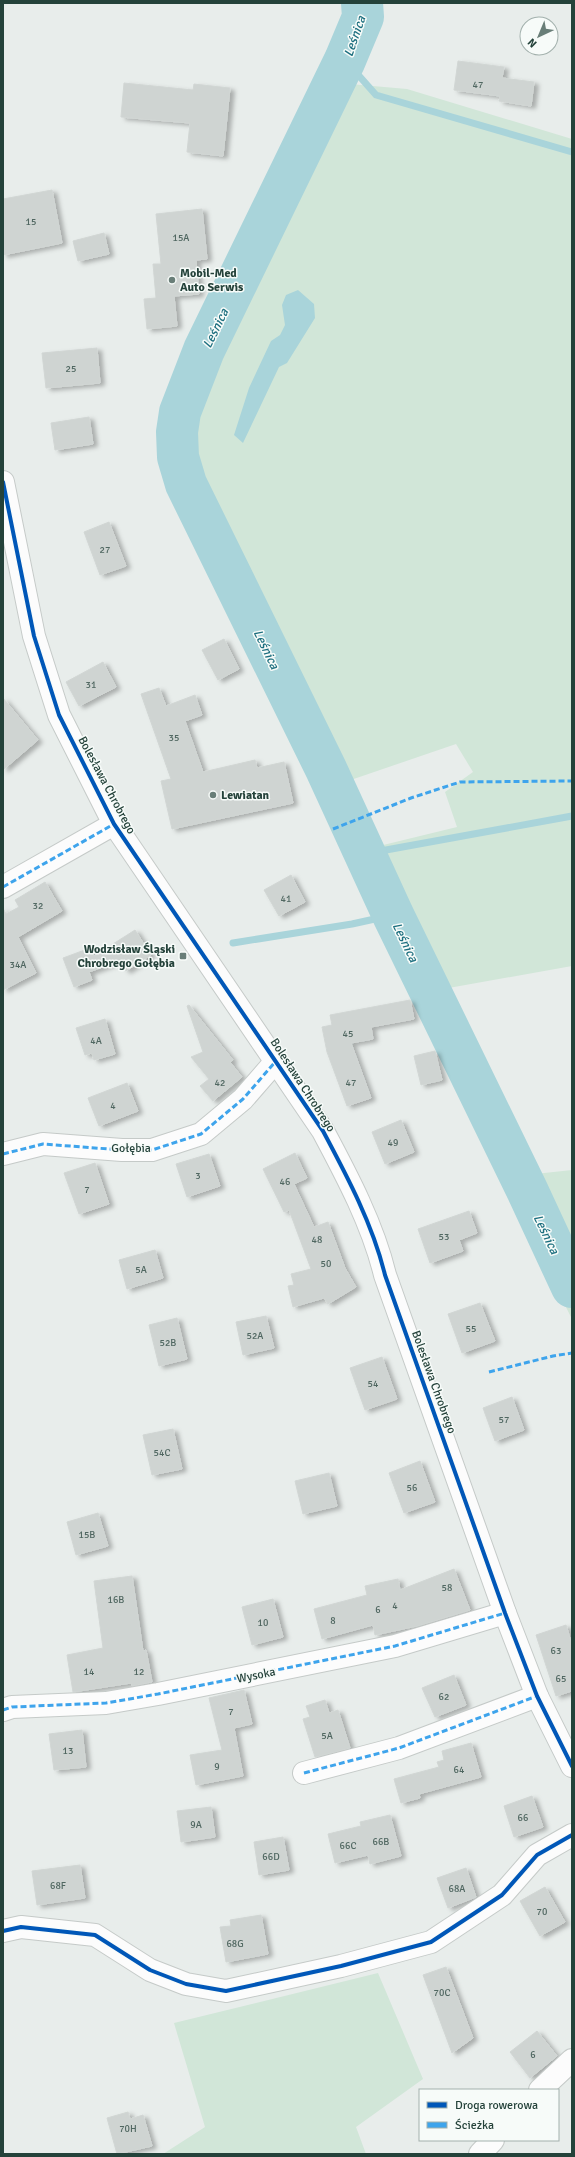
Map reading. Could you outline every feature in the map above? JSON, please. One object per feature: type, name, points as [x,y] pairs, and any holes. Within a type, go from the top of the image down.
[{"type":"street","name":"Bolesława Chrobrego","points":[[3,482],[34,636],[59,715],[114,824],[323,1131],[342,1167],[380,1254],[385,1275],[505,1613],[537,1696],[572,1766]]},
{"type":"street","points":[[3,887],[114,824]]},
{"type":"street","name":"Gołębia","points":[[3,1154],[43,1144],[122,1150],[152,1150],[201,1134],[243,1099],[276,1061]]},
{"type":"street","name":"Wysoka","points":[[3,1710],[12,1707],[106,1703],[158,1694],[394,1646],[505,1613]]},
{"type":"street","points":[[304,1773],[399,1748],[537,1696]]},
{"type":"street","points":[[3,1931],[21,1927],[95,1935],[150,1970],[186,1984],[226,1991],[341,1966],[431,1942],[502,1895],[537,1855],[572,1835]]},
{"type":"street","points":[[541,2089],[572,2060]]},
{"type":"street","points":[[480,2154],[492,2141]]},
{"type":"green space","points":[[350,84],[407,89],[572,139],[572,966],[443,989],[375,847],[457,827],[445,792],[473,772],[456,744],[342,783],[194,470],[190,441],[194,408],[260,274]]},
{"type":"green space","points":[[443,989],[535,1174],[572,1170],[572,1319],[531,1238],[440,1037]]},
{"type":"green space","points":[[378,1973],[423,2079],[356,2127],[366,2154],[163,2154],[205,2127],[174,2023]]},
{"type":"water","points":[[355,3],[370,3],[367,22],[356,18],[353,20],[352,17],[355,13]]},
{"type":"water","points":[[298,290],[314,304],[315,318],[287,363],[279,367],[243,443],[234,435],[249,388],[271,341],[280,335],[285,325],[282,305],[286,295]]},
{"type":"building","points":[[458,61],[504,67],[502,78],[534,82],[531,106],[499,101],[500,96],[454,90]]},
{"type":"building","points":[[124,83],[193,90],[194,84],[230,88],[223,156],[187,152],[190,123],[121,117]]},
{"type":"building","points":[[52,190],[62,243],[3,255],[3,199]]},
{"type":"building","points":[[202,209],[207,259],[196,260],[199,294],[174,296],[177,326],[147,329],[144,299],[156,298],[153,264],[161,264],[156,214]]},
{"type":"building","points":[[104,233],[109,254],[78,261],[73,241]]},
{"type":"building","points":[[97,348],[100,383],[46,388],[42,353]]},
{"type":"building","points":[[89,417],[93,444],[55,450],[51,423]]},
{"type":"building","points":[[109,522],[126,566],[100,575],[84,532]]},
{"type":"building","points":[[224,639],[239,669],[218,680],[202,650]]},
{"type":"building","points":[[103,662],[116,687],[79,706],[66,682]]},
{"type":"building","points":[[159,688],[166,706],[195,695],[202,715],[185,721],[203,772],[255,760],[257,768],[284,762],[293,803],[172,829],[161,781],[171,779],[141,694]]},
{"type":"building","points":[[3,698],[38,740],[3,770]]},
{"type":"building","points":[[291,875],[305,902],[279,916],[264,890]]},
{"type":"building","points":[[45,882],[62,911],[18,937],[36,973],[3,990],[3,908],[6,914],[19,907],[15,900]]},
{"type":"building","points":[[135,930],[151,955],[126,971],[119,961],[89,972],[92,980],[74,987],[63,958],[90,948],[94,956]]},
{"type":"building","points":[[410,1000],[414,1019],[371,1027],[373,1039],[351,1043],[371,1098],[347,1106],[327,1052],[322,1027],[332,1025],[330,1015]]},
{"type":"building","points":[[189,1005],[233,1060],[230,1062],[242,1077],[213,1101],[200,1086],[209,1079],[191,1057],[203,1052],[187,1006]]},
{"type":"building","points":[[105,1019],[115,1054],[94,1060],[92,1053],[85,1055],[76,1028]]},
{"type":"building","points":[[435,1051],[442,1080],[421,1085],[414,1056]]},
{"type":"building","points":[[127,1083],[138,1111],[99,1126],[88,1098]]},
{"type":"building","points":[[401,1120],[414,1152],[385,1164],[372,1132]]},
{"type":"building","points":[[295,1153],[307,1178],[294,1184],[314,1227],[328,1222],[345,1268],[356,1287],[328,1304],[324,1298],[293,1307],[288,1286],[294,1285],[291,1274],[311,1269],[289,1210],[284,1212],[263,1169]]},
{"type":"building","points":[[209,1154],[220,1186],[187,1197],[176,1164]]},
{"type":"building","points":[[95,1163],[109,1204],[79,1214],[64,1173]]},
{"type":"building","points":[[469,1211],[477,1233],[459,1240],[463,1251],[430,1263],[418,1229]]},
{"type":"building","points":[[155,1250],[163,1278],[127,1289],[119,1260]]},
{"type":"building","points":[[480,1303],[495,1341],[462,1353],[448,1314]]},
{"type":"building","points":[[266,1316],[274,1348],[243,1355],[236,1322]]},
{"type":"building","points":[[177,1318],[187,1359],[159,1366],[149,1325]]},
{"type":"building","points":[[382,1357],[397,1399],[365,1410],[350,1368]]},
{"type":"building","points":[[512,1397],[524,1430],[495,1441],[483,1408]]},
{"type":"building","points":[[173,1429],[182,1469],[152,1475],[143,1435]]},
{"type":"building","points":[[420,1461],[435,1502],[404,1513],[389,1473]]},
{"type":"building","points":[[329,1473],[337,1506],[303,1514],[295,1481]]},
{"type":"building","points":[[98,1513],[108,1546],[76,1555],[67,1522]]},
{"type":"building","points":[[454,1569],[470,1610],[417,1626],[375,1635],[373,1625],[322,1639],[314,1609],[367,1595],[365,1586],[398,1579],[400,1590]]},
{"type":"building","points":[[132,1576],[143,1651],[146,1650],[152,1682],[132,1686],[131,1683],[73,1692],[67,1655],[103,1648],[94,1581]]},
{"type":"building","points":[[273,1599],[283,1637],[252,1645],[242,1607]]},
{"type":"building","points":[[566,1625],[572,1645],[572,1691],[556,1696],[536,1635]]},
{"type":"building","points":[[454,1675],[466,1705],[435,1717],[422,1688]]},
{"type":"building","points":[[244,1690],[252,1724],[234,1728],[243,1776],[196,1785],[190,1755],[222,1750],[209,1698]]},
{"type":"building","points":[[325,1700],[329,1713],[338,1710],[350,1748],[315,1757],[303,1719],[310,1717],[306,1706]]},
{"type":"building","points":[[82,1730],[86,1767],[54,1770],[49,1734]]},
{"type":"building","points":[[471,1743],[481,1777],[419,1794],[420,1798],[401,1803],[394,1779],[439,1767],[437,1762],[444,1760],[442,1751]]},
{"type":"building","points":[[532,1796],[543,1827],[514,1837],[504,1806]]},
{"type":"building","points":[[211,1807],[215,1837],[181,1842],[177,1811]]},
{"type":"building","points":[[390,1815],[401,1856],[370,1864],[368,1855],[335,1863],[328,1834],[361,1826],[360,1822]]},
{"type":"building","points":[[283,1837],[289,1870],[259,1875],[254,1842]]},
{"type":"building","points":[[80,1865],[85,1898],[37,1905],[32,1871]]},
{"type":"building","points":[[466,1868],[476,1897],[448,1908],[437,1878]]},
{"type":"building","points":[[545,1887],[565,1922],[540,1936],[520,1901]]},
{"type":"building","points":[[261,1915],[268,1954],[226,1962],[220,1927],[231,1926],[230,1920]]},
{"type":"building","points":[[446,1967],[473,2038],[452,2053],[423,1975]]},
{"type":"building","points":[[537,2031],[557,2056],[530,2078],[510,2052]]},
{"type":"building","points":[[128,2112],[130,2119],[143,2115],[152,2146],[117,2154],[107,2118]]},
{"type":"waterway","name":"Leśnica","points":[[362,3],[363,17],[345,60],[204,350],[180,412],[177,432],[178,457],[186,484],[326,769],[393,915],[527,1190],[572,1287]]},
{"type":"waterway","points":[[345,60],[376,95],[572,152]]},
{"type":"waterway","points":[[364,854],[572,816]]},
{"type":"waterway","points":[[233,943],[352,924],[393,915]]},
{"type":"marked path","points":[[333,829],[411,798],[460,782],[572,781]]},
{"type":"marked path","points":[[3,887],[114,824]]},
{"type":"marked path","points":[[3,1154],[43,1144],[122,1150],[152,1150],[201,1134],[243,1099],[276,1061]]},
{"type":"marked path","points":[[489,1372],[553,1356],[572,1353]]},
{"type":"marked path","points":[[3,1710],[12,1707],[106,1703],[158,1694],[395,1646],[505,1613]]},
{"type":"marked path","points":[[304,1773],[399,1748],[537,1696]]},
{"type":"cycle path","points":[[3,482],[34,636],[59,715],[114,824],[323,1131],[350,1183],[374,1238],[385,1275],[505,1613],[537,1696],[572,1766]]},
{"type":"cycle path","points":[[3,1931],[21,1927],[95,1935],[150,1970],[186,1984],[226,1991],[341,1966],[431,1942],[502,1895],[537,1855],[572,1835]]},
{"type":"place","name":"Mobil-Med Auto Serwis","points":[[172,280]]},
{"type":"place","name":"Lewiatan","points":[[213,795]]},
{"type":"place","name":"Wodzisław Śląski Chrobrego Gołębia","points":[[183,956]]}]
